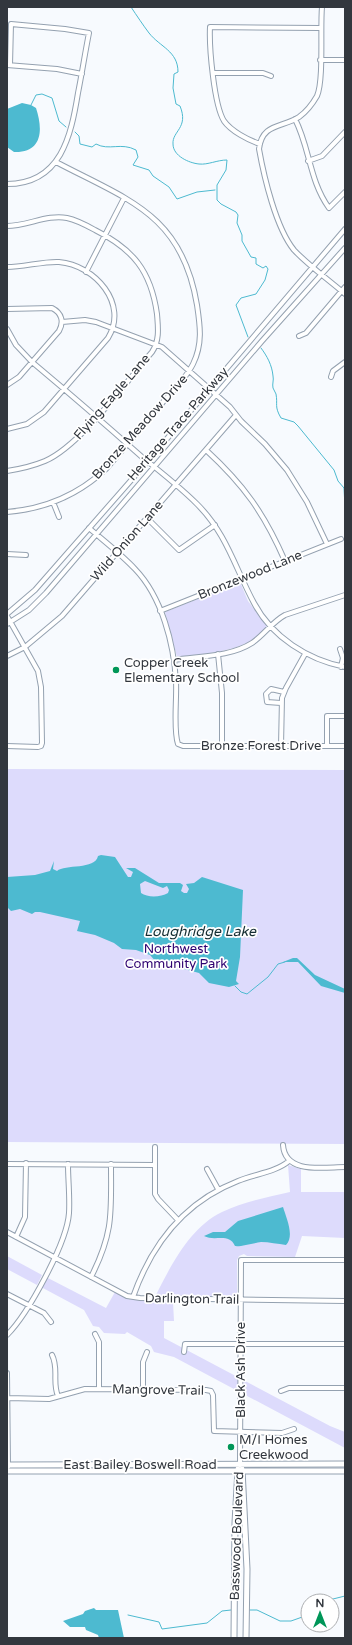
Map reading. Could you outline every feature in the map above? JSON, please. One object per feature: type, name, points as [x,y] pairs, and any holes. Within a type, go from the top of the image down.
[{"type":"main road","name":"Basswood Boulevard","points":[[240,1464],[247,1568],[246,1638]]},
{"type":"main road","name":"East Bailey Boswell Road","points":[[7,1465],[345,1464]]},
{"type":"main road","points":[[126,1465],[126,1471]]},
{"type":"main road","points":[[191,1465],[191,1472]]},
{"type":"main road","name":"East Bailey Boswell Road","points":[[7,1471],[345,1472]]},
{"type":"main road","name":"Basswood Boulevard","points":[[234,1638],[235,1528],[240,1472]]},
{"type":"street","points":[[322,7],[320,28],[321,82],[317,95],[309,107],[294,119],[267,131],[260,144],[261,158],[279,224],[285,237],[295,250],[343,293]]},
{"type":"street","points":[[7,184],[24,182],[45,172],[56,162],[67,142],[72,129],[82,74],[89,33],[53,27],[11,24],[8,65],[57,69],[82,74]]},
{"type":"street","points":[[260,144],[235,131],[225,122],[219,111],[209,48],[210,27],[320,28]]},
{"type":"street","points":[[320,60],[345,60]]},
{"type":"street","points":[[213,73],[263,73],[271,76]]},
{"type":"street","points":[[294,119],[300,129],[314,183],[329,208],[345,192]]},
{"type":"street","points":[[308,161],[322,156],[345,132]]},
{"type":"street","name":"Bronze Meadow Drive","points":[[7,512],[29,509],[53,502],[71,495],[96,478],[128,444],[189,371],[199,348],[200,332],[194,285],[189,269],[174,240],[161,225],[146,212],[124,198],[56,162]]},
{"type":"street","points":[[86,272],[124,198]]},
{"type":"street","name":"Flying Eagle Lane","points":[[7,226],[24,225],[52,218],[63,217],[74,220],[105,235],[128,251],[139,264],[148,280],[154,299],[158,324],[158,335],[152,352],[96,417],[66,449],[33,466],[7,471]]},
{"type":"street","name":"Heritage Trace Parkway","points":[[7,615],[35,590],[148,461],[345,229]]},
{"type":"street","name":"Heritage Trace Parkway","points":[[9,623],[29,610],[46,593],[345,248]]},
{"type":"street","points":[[7,267],[58,262],[68,264],[86,272],[98,280],[109,294],[114,310],[113,327],[108,338],[64,389],[37,418],[27,424],[7,429]]},
{"type":"street","points":[[299,336],[306,333],[343,293],[345,287]]},
{"type":"street","points":[[7,309],[52,308],[60,315],[62,322],[59,331],[32,362],[14,382],[7,385]]},
{"type":"street","points":[[62,322],[91,320],[113,327],[156,344],[189,371],[236,415],[287,470],[307,502],[327,544]]},
{"type":"street","points":[[7,329],[16,345],[32,362],[197,504],[215,525],[229,548],[254,603],[271,627],[305,654],[343,667],[343,658],[340,649]]},
{"type":"street","points":[[331,377],[333,371],[345,362]]},
{"type":"street","name":"Wild Onion Lane","points":[[7,656],[25,647],[54,624],[236,415]]},
{"type":"street","points":[[206,450],[232,475],[255,503],[270,528],[285,561]]},
{"type":"street","points":[[53,502],[59,517]]},
{"type":"street","points":[[147,518],[179,550],[215,525]]},
{"type":"street","points":[[89,528],[135,568],[144,580],[160,611],[167,631],[174,660],[218,654],[248,646],[285,616],[345,595]]},
{"type":"street","name":"Bronzewood Lane","points":[[160,611],[341,539]]},
{"type":"street","points":[[7,554],[26,555]]},
{"type":"street","points":[[7,615],[9,623],[36,664],[41,687],[41,746],[7,746]]},
{"type":"street","points":[[218,654],[222,693],[222,746]]},
{"type":"street","points":[[281,746],[281,703],[284,692],[305,654]]},
{"type":"street","name":"Bronze Forest Drive","points":[[174,660],[178,744],[183,746],[345,746]]},
{"type":"street","points":[[281,703],[267,702],[266,694],[271,688],[284,692]]},
{"type":"street","points":[[328,746],[327,716],[345,716]]},
{"type":"street","points":[[283,1146],[284,1153],[289,1161],[300,1166],[345,1167]]},
{"type":"street","points":[[155,1147],[155,1194],[178,1220]]},
{"type":"street","points":[[133,1297],[140,1276],[154,1250],[165,1234],[193,1206],[218,1189],[246,1177],[283,1166],[289,1161]]},
{"type":"street","points":[[7,1164],[155,1165]]},
{"type":"street","points":[[16,1237],[25,1217],[26,1164]]},
{"type":"street","points":[[7,1335],[23,1317],[54,1258],[66,1231],[69,1214],[68,1164]]},
{"type":"street","points":[[91,1277],[102,1255],[110,1229],[112,1214],[111,1164]]},
{"type":"street","points":[[206,1169],[218,1189]]},
{"type":"street","name":"Darlington Trail","points":[[7,1232],[54,1258],[133,1297],[155,1300],[345,1301]]},
{"type":"street","name":"Black Ash Drive","points":[[240,1464],[241,1260],[345,1260]]},
{"type":"street","points":[[7,1294],[44,1313],[51,1322]]},
{"type":"street","points":[[95,1334],[99,1342],[99,1389]]},
{"type":"street","points":[[184,1352],[185,1344],[345,1344]]},
{"type":"street","points":[[143,1389],[143,1362],[147,1352]]},
{"type":"street","points":[[52,1355],[55,1362],[56,1387],[58,1396]]},
{"type":"street","points":[[7,1373],[7,1471]]},
{"type":"street","points":[[281,1391],[289,1388],[345,1388]]},
{"type":"street","name":"Mangrove Trail","points":[[8,1398],[49,1399],[77,1390],[99,1389],[211,1391],[213,1395],[214,1431],[241,1433],[282,1433],[294,1429]]},
{"type":"green space","points":[[240,582],[248,601],[267,626],[259,635],[238,647],[213,653],[177,657],[165,612]]},
{"type":"green space","name":"Northwest Community Park","points":[[7,769],[345,770],[345,1144],[7,1142]]},
{"type":"green space","points":[[288,1165],[301,1169],[301,1192],[345,1192],[345,1238],[302,1236],[295,1257],[247,1256],[244,1254],[239,1256],[237,1260],[237,1298],[155,1297],[174,1261],[200,1227],[222,1212],[238,1205],[290,1192]]},
{"type":"green space","points":[[7,1256],[42,1275],[37,1285],[7,1269]]},
{"type":"green space","points":[[46,1277],[106,1308],[115,1292],[143,1300],[173,1302],[174,1321],[164,1321],[164,1338],[330,1426],[345,1432],[345,1448],[174,1357],[154,1352],[151,1346],[127,1332],[125,1334],[104,1333],[99,1327],[93,1326],[84,1310],[41,1287]]},
{"type":"water","points":[[22,103],[36,108],[40,131],[36,144],[24,151],[14,152],[7,147],[7,109]]},
{"type":"water","name":"Loughridge Lake","points":[[98,856],[115,857],[128,877],[131,877],[133,872],[126,868],[135,868],[159,883],[180,883],[183,885],[181,891],[184,893],[187,893],[189,889],[186,884],[194,883],[202,877],[243,890],[240,957],[236,981],[239,984],[229,987],[209,983],[199,973],[166,964],[163,961],[157,963],[150,955],[136,950],[122,949],[114,943],[95,935],[77,931],[80,921],[40,912],[35,912],[32,914],[20,909],[11,911],[7,907],[7,877],[35,875],[50,871],[54,861],[53,869],[57,871],[86,865],[96,860]],"holes":[[[145,881],[163,888],[167,886],[169,890],[168,893],[158,896],[147,896],[141,893],[140,884]]]},
{"type":"water","points":[[297,958],[315,975],[345,989],[345,993],[321,986],[298,962],[283,962]]},
{"type":"water","points":[[283,1207],[290,1232],[289,1241],[286,1245],[261,1242],[235,1246],[229,1239],[208,1238],[204,1236],[213,1232],[225,1232],[238,1221]]},
{"type":"water","points":[[94,1608],[96,1610],[118,1610],[124,1638],[99,1638],[98,1635],[86,1630],[85,1627],[70,1627],[63,1621],[83,1614],[85,1611]]},
{"type":"waterway","points":[[131,7],[153,38],[172,54],[177,65],[178,72],[174,74],[173,88],[176,104],[180,106],[183,119],[173,140],[176,152],[182,158],[199,164],[227,160],[226,170],[217,185],[217,200],[221,204],[236,212],[238,215],[237,223],[242,235],[242,241],[251,257],[256,258],[256,264],[263,268],[266,266],[268,269],[265,280],[256,294],[241,298],[236,305],[248,337]]},
{"type":"waterway","points":[[31,105],[36,95],[42,94],[52,98],[59,121],[66,127]]},
{"type":"waterway","points":[[75,132],[79,136],[80,144],[92,147],[96,144],[106,147],[125,147],[136,150],[138,157],[133,165],[149,170],[153,176],[169,187],[177,199],[197,192],[215,190]]},
{"type":"waterway","points":[[261,348],[272,368],[273,388],[276,394],[277,408],[281,418],[294,422],[334,470],[338,481],[344,488],[345,507]]},
{"type":"waterway","points":[[235,986],[241,992],[247,994],[268,977],[278,964],[285,962]]},
{"type":"waterway","points":[[340,1597],[345,1596]]},
{"type":"waterway","points":[[128,1615],[159,1622],[162,1629],[207,1623],[222,1611],[231,1610]]},
{"type":"waterway","points":[[250,1610],[257,1610],[280,1621],[291,1621],[300,1618]]},
{"type":"place","name":"Copper Creek Elementary School","points":[[116,670]]},
{"type":"place","name":"M/I Homes Creekwood","points":[[231,1447]]}]
